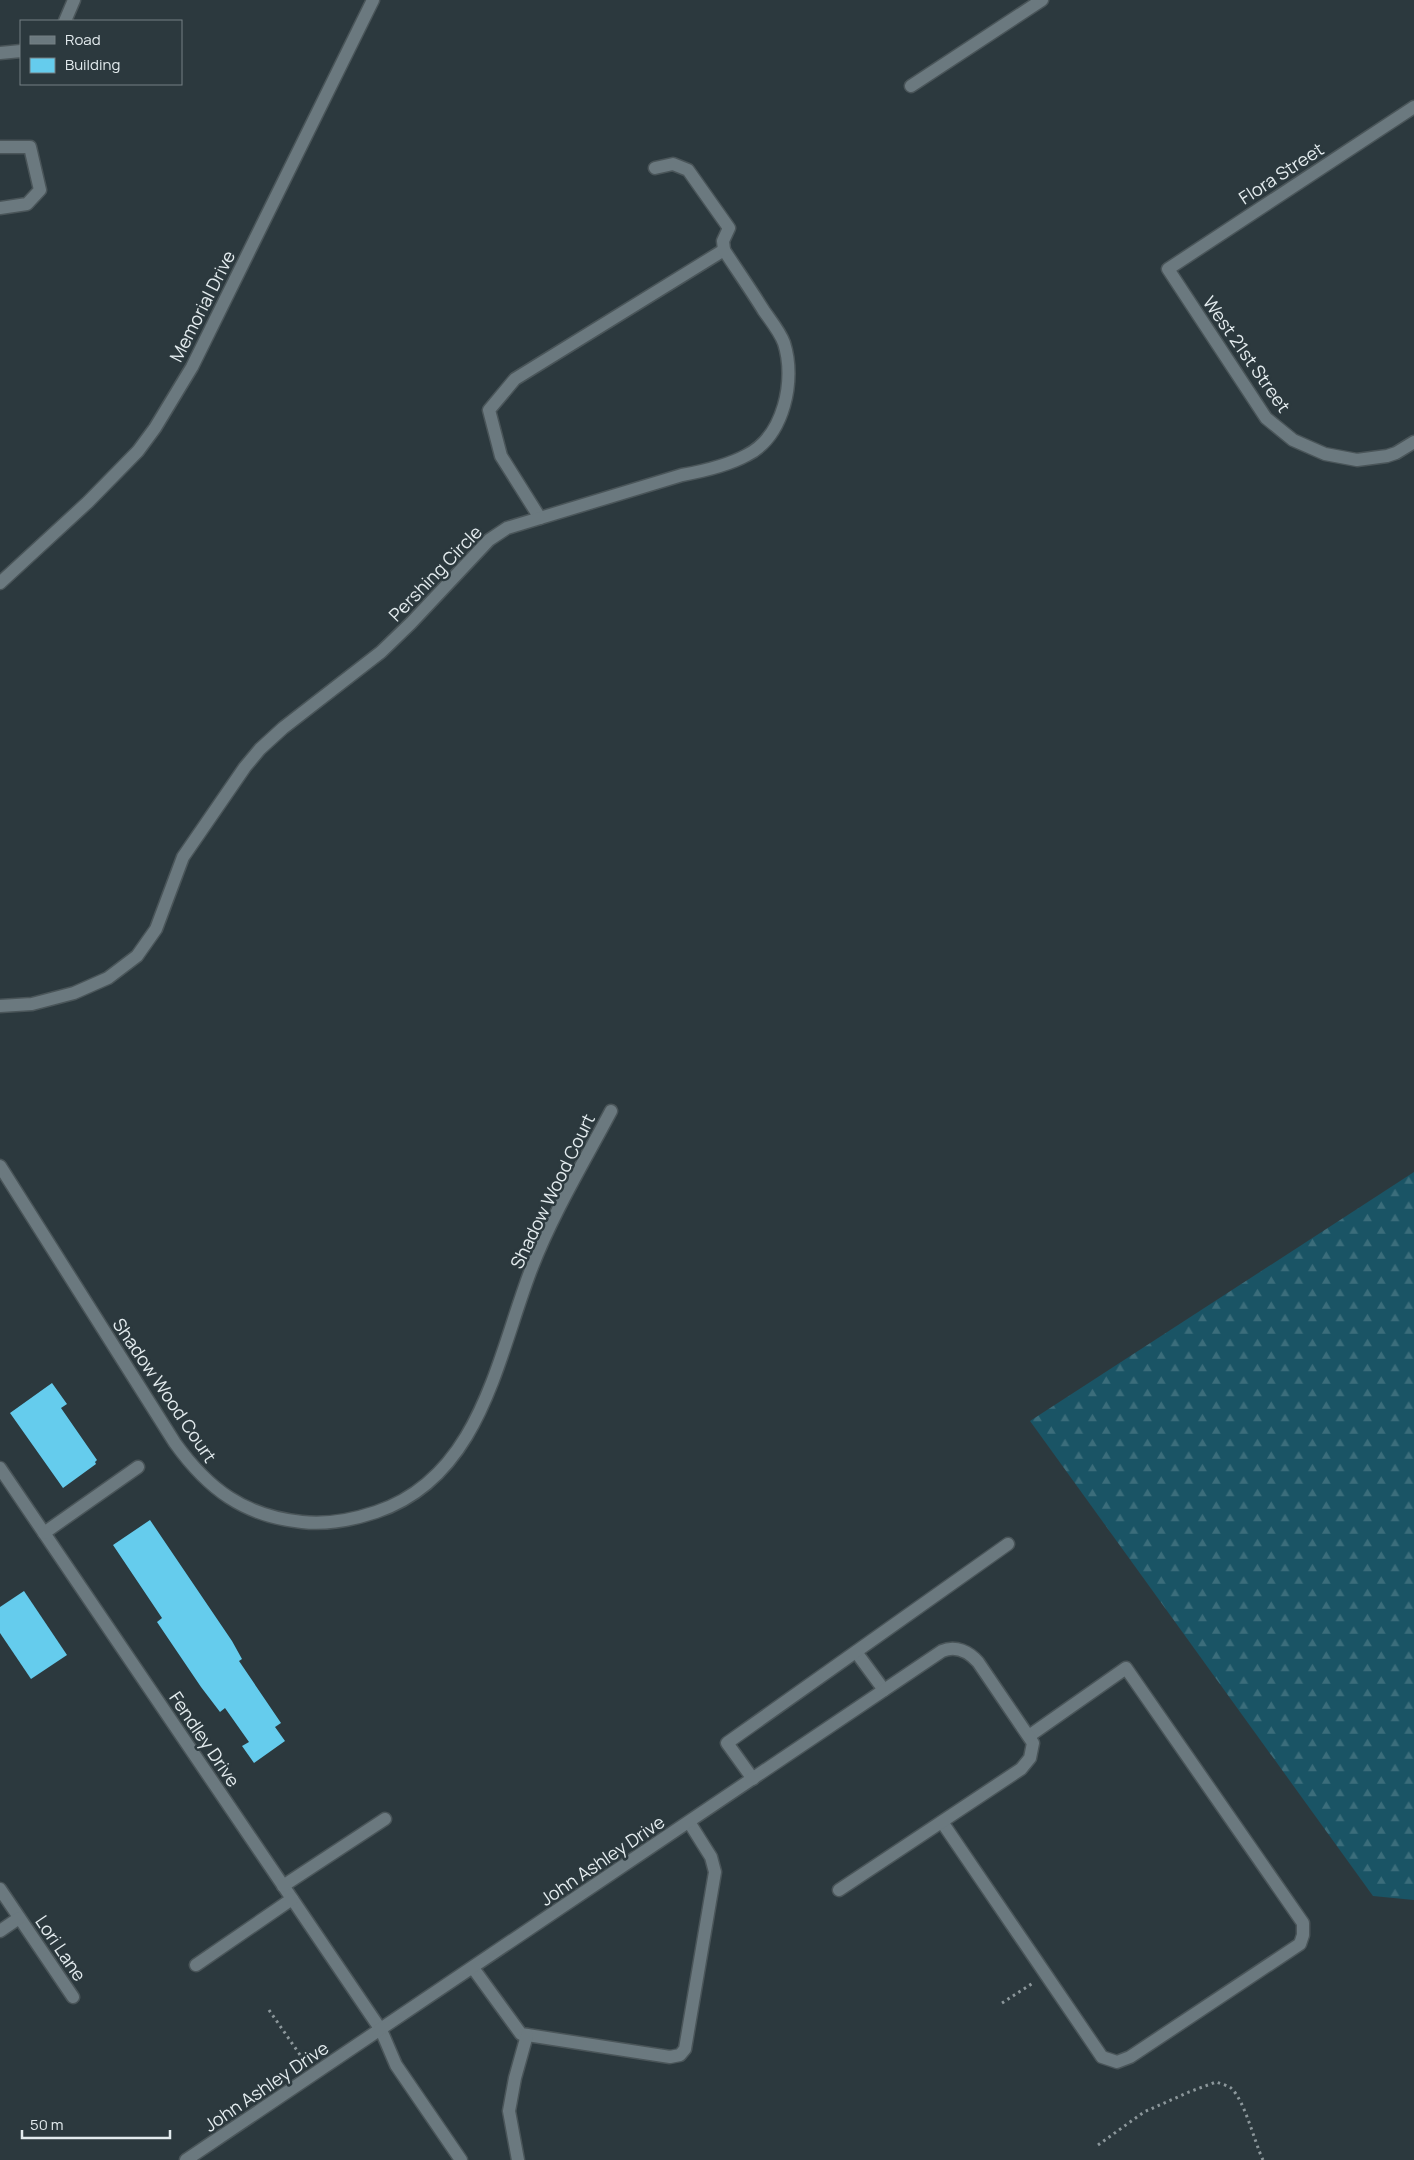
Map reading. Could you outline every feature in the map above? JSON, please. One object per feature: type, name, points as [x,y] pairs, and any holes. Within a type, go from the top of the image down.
[{"type":"street","points":[[65,20],[74,0]]},
{"type":"street","name":"Memorial Drive","points":[[0,583],[94,496],[138,451],[155,428],[192,367],[373,0]]},
{"type":"street","points":[[911,86],[1042,0]]},
{"type":"street","points":[[0,53],[20,51]]},
{"type":"street","name":"Flora Street","points":[[1168,269],[1414,107]]},
{"type":"street","points":[[0,147],[30,147],[40,190],[27,204],[0,208]]},
{"type":"street","points":[[540,518],[501,456],[489,410],[515,379],[724,250],[724,241],[729,228],[688,170],[673,164],[656,168]]},
{"type":"street","name":"Pershing Circle","points":[[0,1006],[32,1004],[74,993],[108,978],[137,956],[156,929],[183,857],[245,767],[260,749],[283,728],[381,652],[489,540],[507,528],[682,475],[709,470],[748,455],[762,444],[772,432],[786,402],[790,368],[786,350],[776,330],[724,250]]},
{"type":"street","name":"West 21st Street","points":[[1168,269],[1266,418],[1293,440],[1325,454],[1356,460],[1387,456],[1414,442]]},
{"type":"street","name":"Shadow Wood Court","points":[[0,1166],[175,1443],[201,1476],[227,1496],[259,1513],[288,1520],[330,1523],[357,1519],[411,1497],[436,1476],[454,1456],[468,1435],[486,1398],[532,1267],[548,1231],[611,1111]]},
{"type":"street","points":[[44,1533],[138,1467]]},
{"type":"street","name":"Fendley Drive","points":[[0,1468],[381,2030],[396,2065],[461,2160]]},
{"type":"street","points":[[753,1779],[727,1743],[1008,1544]]},
{"type":"street","name":"John Ashley Drive","points":[[186,2160],[942,1651],[948,1649],[964,1651],[978,1662],[1028,1736]]},
{"type":"street","points":[[856,1652],[884,1690]]},
{"type":"street","points":[[839,1890],[1022,1769],[1030,1758],[1033,1743],[1028,1736],[1126,1668],[1303,1922],[1303,1936],[1300,1944],[1130,2057],[1117,2062],[1102,2057],[942,1822]]},
{"type":"street","points":[[283,1886],[385,1819]]},
{"type":"street","points":[[473,1968],[521,2034],[670,2057],[680,2056],[685,2049],[715,1872],[711,1857],[690,1822]]},
{"type":"street","name":"Lori Lane","points":[[0,1889],[73,1997]]},
{"type":"street","points":[[196,1965],[292,1899]]},
{"type":"street","name":"Lori Lane","points":[[0,1931],[19,1918]]},
{"type":"street","points":[[518,2160],[509,2111],[527,2035]]},
{"type":"path","points":[[1002,2003],[1046,1974]]},
{"type":"path","points":[[269,2010],[313,2075]]},
{"type":"path","points":[[1098,2145],[1144,2112],[1216,2082],[1230,2088],[1241,2103],[1255,2144],[1263,2160]]},
{"type":"green space","points":[[1414,1172],[1414,1900],[1373,1896],[1030,1421]]},
{"type":"building","points":[[52,1383],[67,1404],[61,1408],[97,1460],[96,1464],[63,1488],[10,1413]]},
{"type":"building","points":[[150,1520],[232,1641],[242,1659],[239,1661],[281,1723],[275,1727],[285,1741],[254,1763],[242,1746],[249,1742],[225,1708],[220,1712],[201,1687],[157,1622],[162,1618],[113,1545]]},
{"type":"building","points":[[24,1591],[67,1655],[31,1679],[0,1633],[0,1607]]}]
